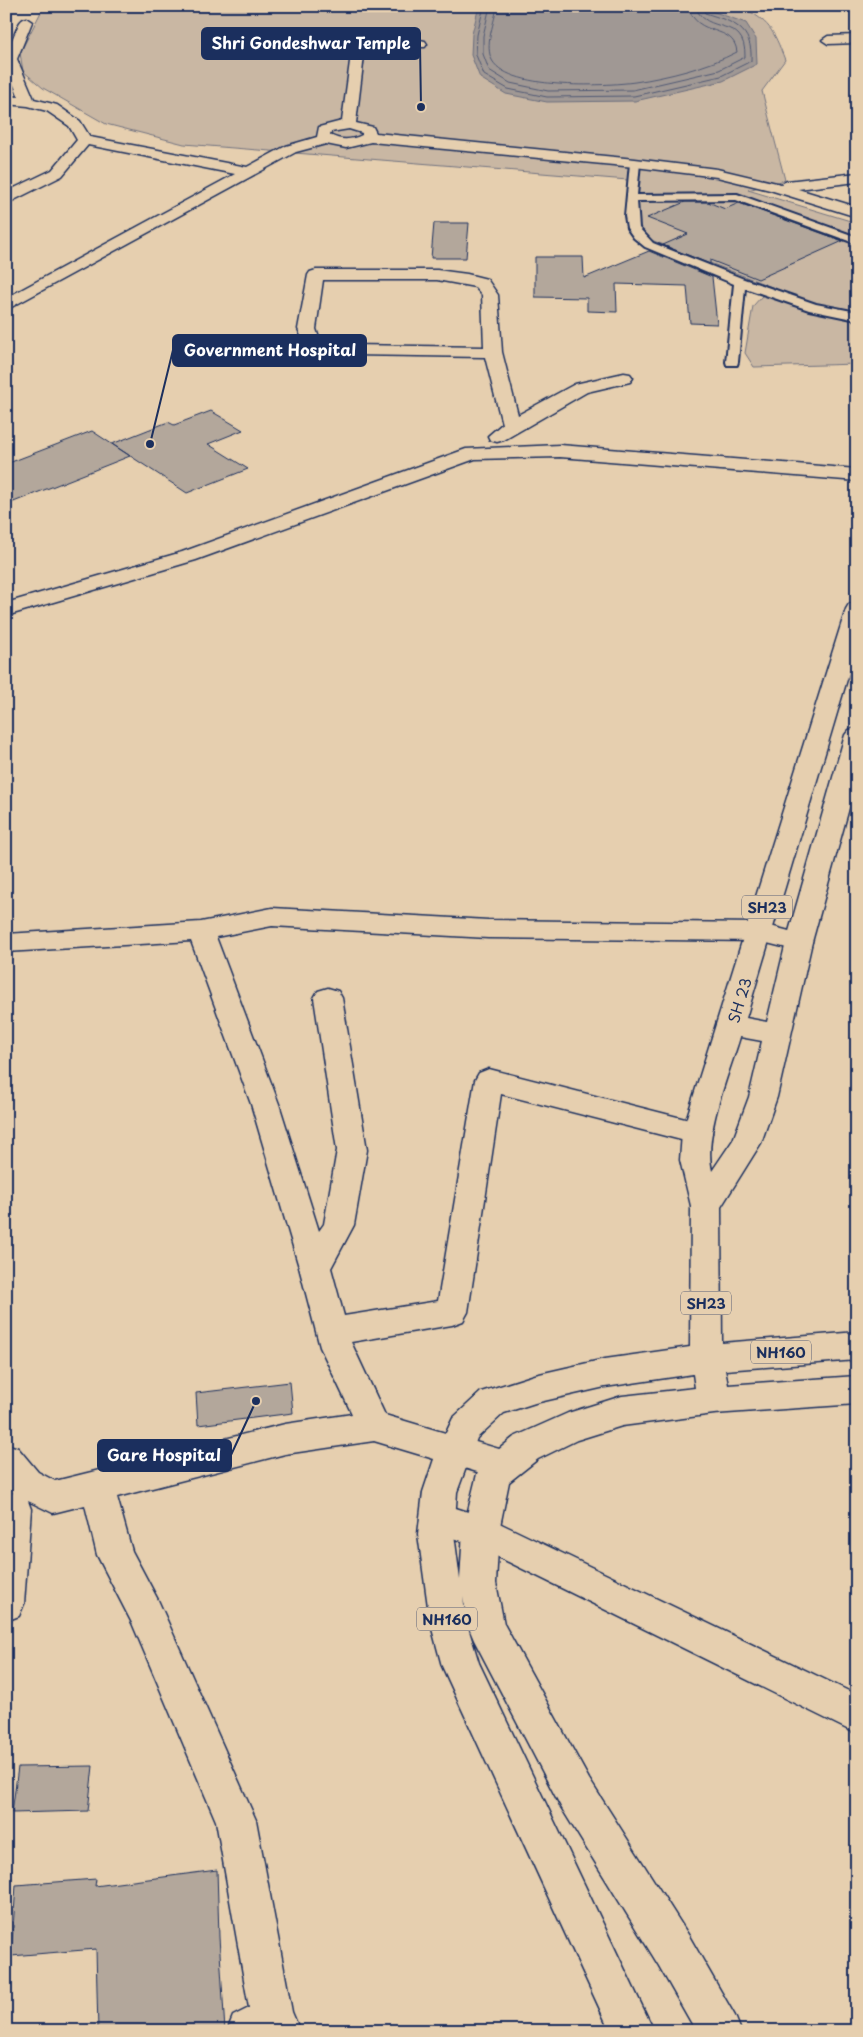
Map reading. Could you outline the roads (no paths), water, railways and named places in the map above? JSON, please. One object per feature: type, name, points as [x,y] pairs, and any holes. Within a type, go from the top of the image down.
[{"type":"street","points":[[26,22],[12,43],[8,59],[28,102]]},
{"type":"street","points":[[828,40],[857,39]]},
{"type":"street","points":[[271,42],[420,44]]},
{"type":"street","points":[[349,125],[359,43]]},
{"type":"street","points":[[6,100],[28,102],[52,108],[75,124],[79,134],[86,140],[249,172]]},
{"type":"street","points":[[326,139],[323,136],[324,130],[334,126],[349,125],[368,130],[371,133],[368,137]]},
{"type":"street","points":[[6,304],[291,149],[326,139],[344,143],[360,141],[368,137],[635,163],[717,173],[775,187],[857,212]]},
{"type":"street","points":[[6,199],[32,184],[57,173],[86,140]]},
{"type":"street","points":[[775,187],[857,177]]},
{"type":"street","points":[[493,352],[351,350],[321,346],[311,341],[307,330],[316,275],[437,275],[481,283],[490,295],[493,352],[512,426]]},
{"type":"street","points":[[6,610],[189,556],[473,453],[512,426],[581,388],[624,378]]},
{"type":"street","points":[[473,453],[560,450],[857,475]]},
{"type":"street","name":"SH 23","points":[[714,1400],[706,1358],[706,1206],[695,1160],[697,1133],[759,932],[847,673],[857,609]]},
{"type":"street","points":[[706,1206],[746,1143],[762,1097],[799,942],[857,735]]},
{"type":"street","points":[[6,943],[201,931],[272,917],[488,929],[759,932],[799,942]]},
{"type":"street","points":[[201,931],[265,1104],[315,1267],[336,1347],[374,1426]]},
{"type":"street","points":[[315,1267],[339,1225],[352,1150],[328,998]]},
{"type":"street","points":[[731,1025],[777,1034]]},
{"type":"street","points":[[332,1331],[452,1312],[489,1080],[697,1133]]},
{"type":"street","name":"NH160","points":[[633,2031],[611,1988],[461,1666],[448,1621],[436,1534],[440,1492],[454,1450],[465,1428],[493,1402],[535,1389],[605,1373],[706,1358],[857,1346]]},
{"type":"street","points":[[714,1400],[857,1390]]},
{"type":"street","name":"NH160","points":[[714,1400],[622,1411],[568,1428],[526,1448],[504,1465],[494,1474],[481,1531],[478,1583],[487,1628],[575,1793],[674,1951],[720,2031]]},
{"type":"street","points":[[6,1604],[10,1510],[53,1496],[97,1487],[285,1439],[374,1426],[504,1465]]},
{"type":"street","points":[[6,1459],[26,1483],[53,1496]]},
{"type":"street","points":[[97,1487],[116,1554],[145,1612],[236,1820],[266,2027]]},
{"type":"street","points":[[437,1518],[481,1531],[857,1715]]},
{"type":"lane","points":[[635,163],[632,226],[640,238],[649,245],[740,282],[813,307],[857,316]]},
{"type":"lane","points":[[632,198],[736,197],[857,241]]},
{"type":"lane","points":[[732,362],[740,282]]},
{"type":"water","points":[[479,6],[697,6],[746,23],[756,39],[757,64],[723,81],[635,101],[547,102],[506,94],[480,78],[471,55],[472,34]]},
{"type":"place","name":"Shri Gondeshwar Temple","points":[[421,107]]},
{"type":"place","name":"Government Hospital","points":[[150,444]]},
{"type":"place","name":"Gare Hospital","points":[[256,1401]]}]
